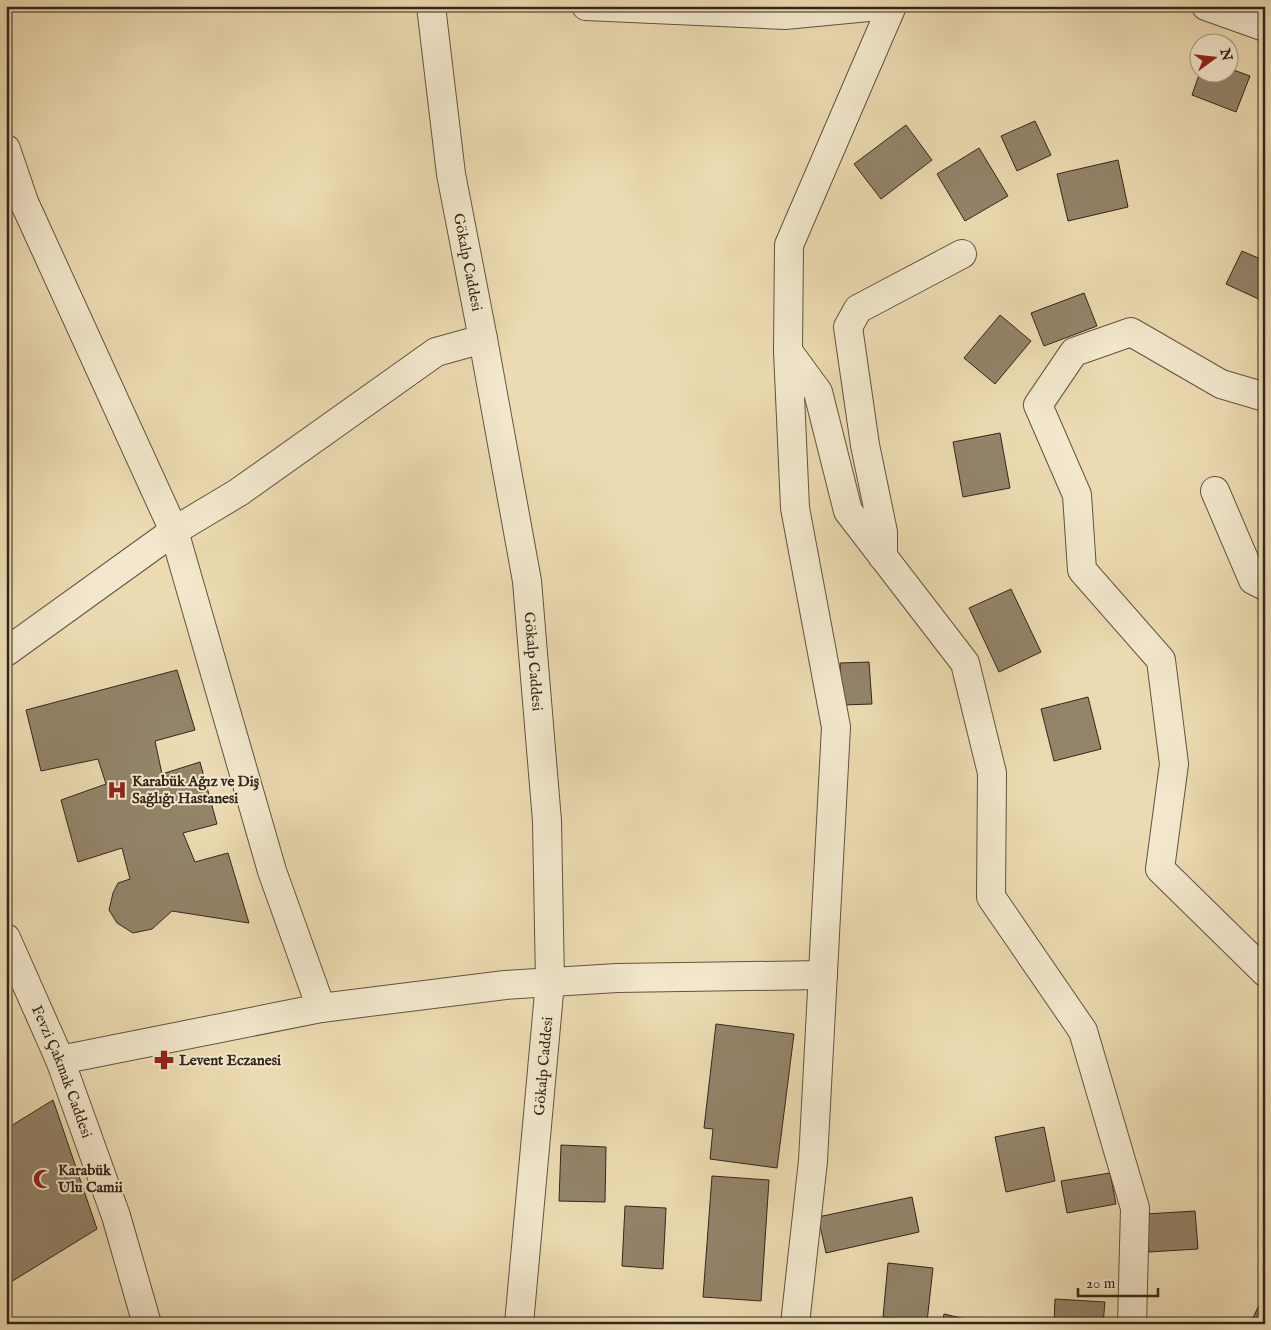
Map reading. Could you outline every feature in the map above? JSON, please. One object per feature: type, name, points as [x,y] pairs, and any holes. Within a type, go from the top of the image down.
[{"type":"street","name":"Gökalp Caddesi","points":[[431,6],[451,174],[527,581],[547,821],[550,982],[519,1324]]},
{"type":"street","points":[[586,6],[785,15],[879,6]]},
{"type":"street","points":[[795,1324],[813,1161],[836,727],[795,508],[788,351],[789,245],[892,6]]},
{"type":"street","points":[[1206,6],[1265,27]]},
{"type":"street","points":[[6,149],[24,202],[174,531],[272,871],[321,1008]]},
{"type":"street","points":[[884,557],[883,532],[865,444],[848,327],[858,309],[962,254]]},
{"type":"street","points":[[1265,397],[1221,384],[1131,332],[1074,352],[1038,405],[1077,495],[1082,570],[1161,660],[1174,764],[1160,869],[1265,972]]},
{"type":"street","points":[[6,652],[174,531],[239,492],[436,352],[483,339]]},
{"type":"street","points":[[788,351],[818,392],[848,511],[965,663],[992,773],[991,898],[1083,1031],[1135,1208],[1132,1324]]},
{"type":"street","points":[[1215,491],[1253,580],[1265,586]]},
{"type":"street","name":"Fevzi Çakmak Caddesi","points":[[6,938],[60,1060],[116,1216],[147,1324]]},
{"type":"street","points":[[60,1060],[321,1008],[505,985],[616,978],[823,975]]},
{"type":"building","points":[[1238,72],[1250,76],[1236,112],[1192,95],[1197,82],[1238,82]]},
{"type":"building","points":[[1035,121],[1051,155],[1017,171],[1001,136]]},
{"type":"building","points":[[906,125],[932,160],[881,199],[854,164]]},
{"type":"building","points":[[979,148],[1008,196],[965,221],[937,174]]},
{"type":"building","points":[[1118,160],[1128,207],[1068,221],[1057,174]]},
{"type":"building","points":[[1242,251],[1265,261],[1265,302],[1226,284]]},
{"type":"building","points":[[1084,293],[1097,326],[1044,346],[1031,313]]},
{"type":"building","points":[[1000,315],[1031,341],[995,384],[964,358]]},
{"type":"building","points":[[1000,433],[1010,488],[963,497],[953,442]]},
{"type":"building","points":[[1011,589],[1041,652],[999,672],[969,608]]},
{"type":"building","points":[[869,662],[872,704],[842,705],[840,663]]},
{"type":"building","points":[[177,670],[195,730],[155,741],[162,774],[200,762],[217,824],[183,833],[195,862],[228,853],[249,923],[172,911],[152,929],[133,933],[117,923],[109,910],[113,893],[118,883],[130,879],[122,848],[78,862],[61,800],[106,784],[98,759],[41,771],[26,710]]},
{"type":"building","points":[[1088,697],[1101,749],[1054,761],[1041,709]]},
{"type":"building","points":[[716,1024],[794,1034],[777,1168],[710,1159],[713,1129],[704,1128]]},
{"type":"building","name":"Karabük Ulu Camii","points":[[53,1100],[97,1229],[6,1285],[6,1129]]},
{"type":"building","points":[[1044,1127],[1055,1181],[1006,1192],[995,1137]]},
{"type":"building","points":[[561,1145],[606,1147],[605,1202],[559,1201]]},
{"type":"building","points":[[1110,1173],[1116,1204],[1067,1213],[1061,1181]]},
{"type":"building","points":[[712,1176],[769,1180],[761,1301],[703,1297]]},
{"type":"building","points":[[912,1197],[919,1232],[826,1253],[818,1217]]},
{"type":"building","points":[[625,1206],[666,1208],[663,1269],[622,1266]]},
{"type":"building","points":[[1195,1211],[1198,1249],[1149,1252],[1146,1214]]},
{"type":"building","points":[[888,1263],[933,1268],[927,1322],[883,1317]]},
{"type":"building","points":[[1055,1299],[1105,1302],[1103,1324],[1054,1324]]},
{"type":"building","points":[[1260,1303],[1265,1306],[1265,1324],[1250,1324]]},
{"type":"building","points":[[944,1314],[987,1324],[942,1324]]},
{"type":"place","name":"Karabük Ağız ve Diş Sağlığı Hastanesi","points":[[117,790]]},
{"type":"place","name":"Levent Eczanesi","points":[[164,1060]]},
{"type":"place","name":"Karabük Ulu Camii","points":[[43,1179]]}]
